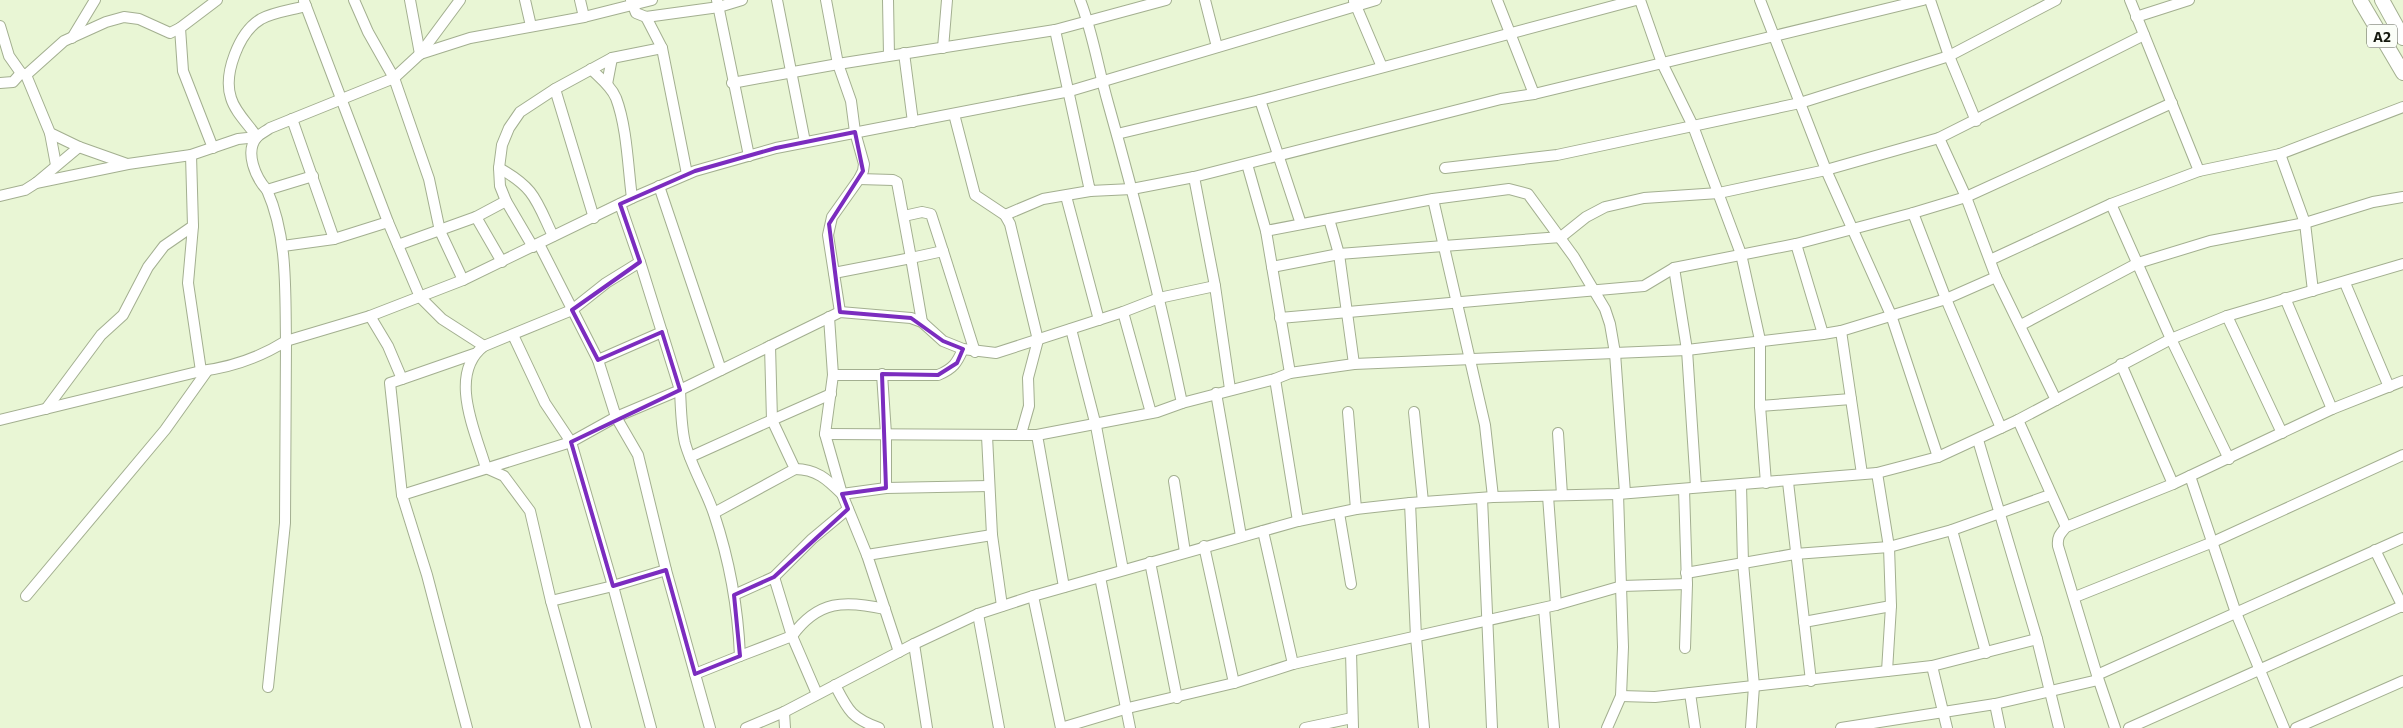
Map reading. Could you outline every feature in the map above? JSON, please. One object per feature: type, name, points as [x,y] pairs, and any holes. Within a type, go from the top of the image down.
[{"type":"highway","name":"A2","points":[[2360,0],[2403,73]]},
{"type":"highway","name":"A2","points":[[2382,0],[2403,38]]},
{"type":"street","points":[[72,38],[95,0]]},
{"type":"street","points":[[0,83],[13,82],[64,41],[106,22],[124,18],[139,18],[170,33],[180,28],[217,0]]},
{"type":"street","points":[[354,0],[368,32],[394,78],[428,179],[440,231],[463,280]]},
{"type":"street","points":[[410,0],[420,54]]},
{"type":"street","points":[[36,183],[128,164],[191,155],[238,139],[257,137],[270,128],[394,78],[420,54],[460,0]]},
{"type":"street","points":[[525,0],[531,26]]},
{"type":"street","points":[[580,0],[584,17]]},
{"type":"street","points":[[420,54],[470,38],[584,17],[631,2],[652,0]]},
{"type":"street","points":[[631,2],[636,13],[646,17],[742,0]]},
{"type":"street","points":[[777,0],[805,142]]},
{"type":"street","points":[[826,0],[838,64],[850,102],[855,132],[864,164],[859,179],[829,224],[828,235],[840,312]]},
{"type":"street","points":[[888,0],[889,55]]},
{"type":"street","points":[[943,48],[947,0]]},
{"type":"street","points":[[1080,0],[1089,23],[1102,81],[1132,189],[1182,403]]},
{"type":"street","points":[[732,83],[889,55],[1055,30],[1089,23],[1166,0]]},
{"type":"street","points":[[1204,0],[1217,47]]},
{"type":"street","points":[[0,420],[243,363],[286,341],[370,316],[463,280],[632,198],[687,174],[805,142],[1070,91],[1355,3],[1376,0]]},
{"type":"street","points":[[1497,0],[1534,94]]},
{"type":"street","points":[[1117,134],[1260,100],[1509,32],[1636,0]]},
{"type":"street","points":[[1640,0],[1662,63],[1692,126],[1741,254],[1760,340],[1760,406],[1766,483]]},
{"type":"street","points":[[1760,0],[1826,170],[1891,315],[1938,457]]},
{"type":"street","points":[[1005,215],[1044,199],[1090,191],[1132,189],[1194,177],[1279,157],[1501,99],[1534,94],[1923,0]]},
{"type":"street","points":[[1930,0],[1949,56],[1976,121]]},
{"type":"street","points":[[1445,168],[1558,155],[1800,103],[1949,56],[2056,0]]},
{"type":"street","points":[[2130,0],[2199,171]]},
{"type":"street","points":[[2136,17],[2189,0]]},
{"type":"street","points":[[257,137],[232,100],[228,84],[230,67],[237,48],[256,23],[263,18],[305,3],[388,222],[420,297],[442,319],[484,346]]},
{"type":"street","points":[[718,3],[732,83],[749,156]]},
{"type":"street","points":[[1355,3],[1382,67]]},
{"type":"street","points":[[646,17],[662,48],[687,174]]},
{"type":"street","points":[[0,26],[10,56],[23,74],[50,133],[56,165]]},
{"type":"street","points":[[180,28],[183,71],[213,148]]},
{"type":"street","points":[[1055,30],[1070,91],[1090,191]]},
{"type":"street","points":[[1272,267],[1339,254],[1561,237],[1586,217],[1605,207],[1644,198],[1719,193],[1826,170],[1939,138],[2144,35]]},
{"type":"street","points":[[662,48],[612,58],[555,89],[520,112],[509,128],[502,145],[499,168],[500,186],[506,201],[536,246],[598,360],[616,417],[638,455],[666,570],[710,728]]},
{"type":"street","points":[[904,53],[913,122]]},
{"type":"street","points":[[607,84],[612,58]]},
{"type":"street","points":[[591,69],[607,84],[619,110],[632,198]]},
{"type":"street","points":[[555,89],[594,218]]},
{"type":"street","points":[[1260,100],[1301,224]]},
{"type":"street","points":[[1280,318],[1346,310],[1644,286],[1674,268],[1852,231],[1966,197],[2172,103]]},
{"type":"street","points":[[1990,260],[2111,204],[2199,171],[2280,154],[2403,108]]},
{"type":"street","points":[[954,114],[975,195],[1005,215],[1012,231],[1038,340],[1028,378],[1029,406],[1021,434]]},
{"type":"street","points":[[292,119],[334,239]]},
{"type":"street","points":[[50,133],[128,164]]},
{"type":"street","points":[[257,137],[252,154],[254,168],[274,208],[284,246],[286,341],[285,523],[268,687]]},
{"type":"street","points":[[1939,138],[1966,197],[1996,277],[2056,400]]},
{"type":"street","points":[[0,196],[25,190],[36,183],[79,146]]},
{"type":"street","points":[[2280,154],[2305,223],[2313,291]]},
{"type":"street","points":[[26,596],[165,430],[204,371],[188,284],[193,226],[191,155]]},
{"type":"street","points":[[1247,164],[1266,231],[1290,372]]},
{"type":"street","points":[[499,168],[526,185],[535,197],[553,236]]},
{"type":"street","points":[[266,190],[313,176]]},
{"type":"street","points":[[1194,177],[1215,286],[1230,390]]},
{"type":"street","points":[[859,179],[898,182],[922,322]]},
{"type":"street","points":[[659,186],[721,370]]},
{"type":"street","points":[[1266,231],[1433,199],[1509,189],[1519,190],[1528,194],[1561,237],[1605,309],[1610,324],[1615,353],[1621,494],[1624,647],[1621,696],[1607,728]]},
{"type":"street","points":[[1066,196],[1099,320]]},
{"type":"street","points":[[2021,325],[2138,263],[2210,241],[2305,223],[2373,202],[2403,197]]},
{"type":"street","points":[[1433,199],[1485,425],[1493,497]]},
{"type":"street","points":[[398,245],[476,218],[506,201]]},
{"type":"street","points":[[620,204],[680,390],[681,420],[690,457],[714,513],[737,609],[740,656]]},
{"type":"street","points":[[2111,204],[2171,339],[2229,459]]},
{"type":"street","points":[[904,216],[922,212],[931,214],[976,352]]},
{"type":"street","points":[[1913,213],[1946,299],[2001,428]]},
{"type":"street","points":[[476,218],[502,262]]},
{"type":"street","points":[[1329,219],[1339,254],[1354,364]]},
{"type":"street","points":[[284,246],[334,239],[388,222]]},
{"type":"street","points":[[46,409],[101,335],[123,315],[148,267],[164,246],[193,226]]},
{"type":"street","points":[[1796,244],[1823,334]]},
{"type":"street","points":[[834,273],[943,251]]},
{"type":"street","points":[[467,728],[427,575],[402,495],[390,383],[474,354],[484,346],[572,310],[606,283],[640,262]]},
{"type":"street","points":[[746,728],[784,712],[914,644],[978,614],[1204,546],[1298,521],[1356,509],[1410,503],[1493,497],[1621,494],[1696,487],[1788,482],[1877,473],[1938,457],[2018,420],[2171,339],[2227,316],[2403,264]]},
{"type":"street","points":[[1674,268],[1687,350],[1696,487]]},
{"type":"street","points":[[825,434],[1037,435],[1096,426],[1151,413],[1216,393],[1274,379],[1290,372],[1354,364],[1687,350],[1823,334],[1841,331],[1946,299],[1996,277]]},
{"type":"street","points":[[2345,282],[2389,387]]},
{"type":"street","points":[[402,495],[571,442],[616,417],[680,390],[840,312],[912,318],[922,322],[943,341],[976,352],[996,352],[1099,320],[1159,298],[1215,286]]},
{"type":"street","points":[[2285,298],[2332,409]]},
{"type":"street","points":[[1123,312],[1151,413]]},
{"type":"street","points":[[370,316],[388,346],[402,379]]},
{"type":"street","points":[[2227,316],[2282,432]]},
{"type":"street","points":[[829,317],[833,375],[825,434],[842,494],[867,555],[899,652]]},
{"type":"street","points":[[1071,329],[1096,426],[1123,570]]},
{"type":"street","points":[[1841,331],[1862,474]]},
{"type":"street","points":[[598,360],[662,332]]},
{"type":"street","points":[[513,334],[545,403],[571,442],[614,586],[651,728]]},
{"type":"street","points":[[770,346],[772,420],[795,469]]},
{"type":"street","points":[[833,375],[938,375],[950,370],[957,363],[963,349]]},
{"type":"street","points":[[474,354],[468,372],[466,402],[486,468],[504,476],[530,511],[551,601],[586,728]]},
{"type":"street","points":[[2121,364],[2173,484]]},
{"type":"street","points":[[882,374],[886,434],[886,488]]},
{"type":"street","points":[[1274,379],[1298,521]]},
{"type":"street","points":[[2115,728],[2058,546],[2058,538],[2066,527],[2173,484],[2332,409],[2403,381]]},
{"type":"street","points":[[1216,393],[1241,536]]},
{"type":"street","points":[[690,457],[831,394]]},
{"type":"street","points":[[1760,406],[1850,398]]},
{"type":"street","points":[[1348,412],[1356,509]]},
{"type":"street","points":[[1414,412],[1423,502]]},
{"type":"street","points":[[2018,420],[2050,495],[2066,527]]},
{"type":"street","points":[[1558,433],[1562,495]]},
{"type":"street","points":[[1037,435],[1064,587]]},
{"type":"street","points":[[987,436],[992,535],[1002,606]]},
{"type":"street","points":[[1978,440],[2037,638],[2052,693],[2059,728]]},
{"type":"street","points":[[2075,597],[2212,542],[2403,455]]},
{"type":"street","points":[[714,513],[795,469],[809,469],[819,473],[842,494]]},
{"type":"street","points":[[1877,473],[1889,547],[1891,606],[1887,671]]},
{"type":"street","points":[[2190,476],[2236,613],[2284,728]]},
{"type":"street","points":[[1174,481],[1184,552]]},
{"type":"street","points":[[1788,482],[1811,681]]},
{"type":"street","points":[[1740,485],[1743,564],[1754,686],[1751,728]]},
{"type":"street","points":[[842,494],[886,488],[989,486]]},
{"type":"street","points":[[1684,489],[1687,584],[1685,648]]},
{"type":"street","points":[[1686,573],[1795,554],[1889,547],[1952,530],[2050,495]]},
{"type":"street","points":[[1548,496],[1556,605]]},
{"type":"street","points":[[1482,498],[1489,620],[1492,728]]},
{"type":"street","points":[[1410,503],[1416,637],[1424,728]]},
{"type":"street","points":[[734,595],[774,577],[812,539],[848,509]]},
{"type":"street","points":[[1340,513],[1351,584]]},
{"type":"street","points":[[1263,530],[1293,664]]},
{"type":"street","points":[[1952,530],[1986,653]]},
{"type":"street","points":[[867,555],[992,535]]},
{"type":"street","points":[[1841,728],[1995,704],[2052,693],[2098,678],[2236,613],[2403,538]]},
{"type":"street","points":[[1204,546],[1234,683]]},
{"type":"street","points":[[2129,728],[2403,606],[2376,550]]},
{"type":"street","points":[[1150,562],[1177,698]]},
{"type":"street","points":[[551,601],[614,586],[666,570]]},
{"type":"street","points":[[774,577],[792,636],[817,694]]},
{"type":"street","points":[[1100,577],[1128,708],[1130,728]]},
{"type":"street","points":[[1033,596],[1061,728],[1128,708],[1177,698],[1234,683],[1293,664],[1544,608],[1622,586],[1687,584]]},
{"type":"street","points":[[695,674],[792,636],[804,620],[824,609],[842,604],[860,604],[885,609]]},
{"type":"street","points":[[1804,622],[1891,606]]},
{"type":"street","points":[[1544,608],[1554,728]]},
{"type":"street","points":[[978,614],[999,728]]},
{"type":"street","points":[[1621,696],[1655,697],[1690,694],[1932,666],[2037,638]]},
{"type":"street","points":[[914,644],[927,728]]},
{"type":"street","points":[[1305,728],[1353,723],[1351,652]]},
{"type":"street","points":[[1932,666],[1947,728]]},
{"type":"street","points":[[2296,728],[2403,681]]},
{"type":"street","points":[[835,685],[848,712],[854,718],[878,728]]},
{"type":"street","points":[[1690,694],[1695,728]]},
{"type":"street","points":[[1995,704],[2000,728]]},
{"type":"street","points":[[784,712],[785,728]]},
{"type":"highlighted area","points":[[855,132],[863,171],[829,224],[840,312],[911,318],[943,341],[963,349],[957,363],[938,375],[882,374],[886,488],[842,494],[848,509],[774,577],[734,595],[740,656],[695,674],[666,570],[613,586],[571,442],[680,390],[662,332],[598,360],[572,310],[640,262],[620,204],[695,171],[776,148]]}]
